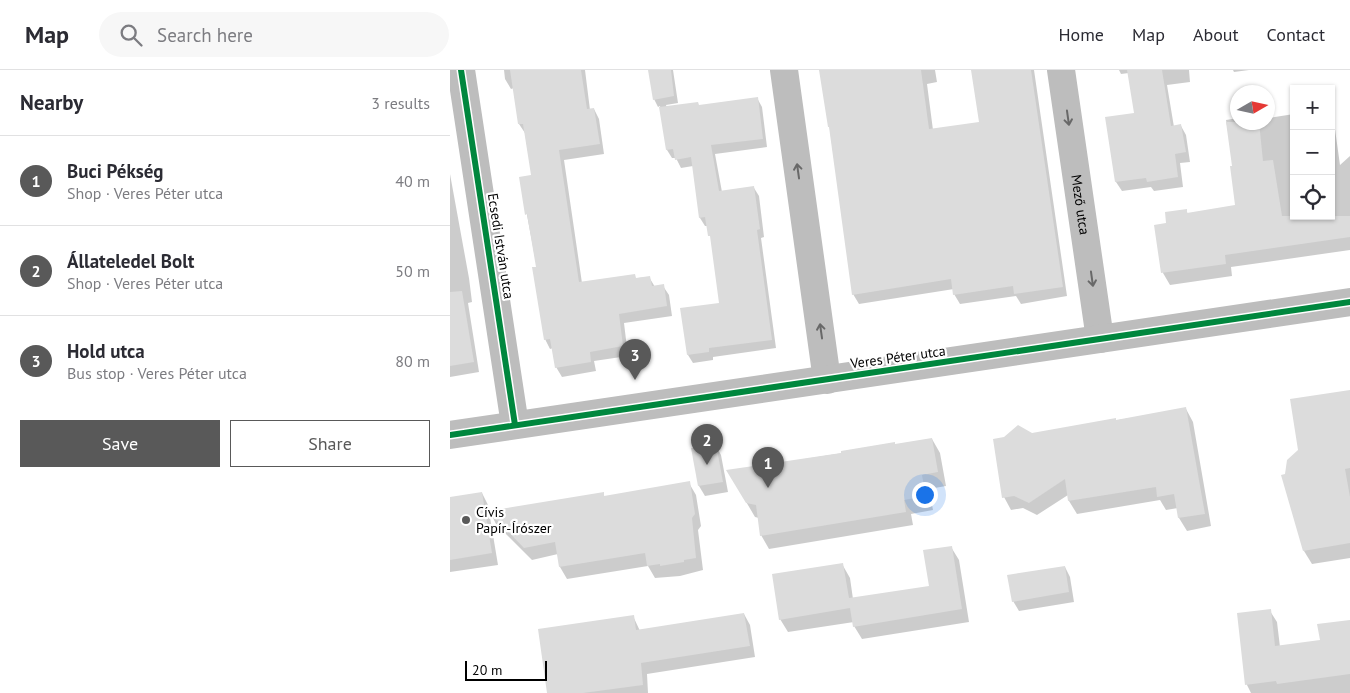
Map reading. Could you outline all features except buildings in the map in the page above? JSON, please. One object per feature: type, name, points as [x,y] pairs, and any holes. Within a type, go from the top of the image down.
[{"type":"street","name":"Ecsedi István utca","points":[[461,70],[515,425]]},
{"type":"street","points":[[784,70],[827,380]]},
{"type":"street","name":"Mező utca","points":[[1061,70],[1100,339]]},
{"type":"street","name":"Veres Péter utca","points":[[450,435],[1350,302]]},
{"type":"cycle path","points":[[461,70],[515,425]]},
{"type":"cycle path","points":[[450,435],[1350,302]]},
{"type":"place","name":"Hold utca","points":[[635,380]]},
{"type":"place","name":"Állateledel Bolt","points":[[707,465]]},
{"type":"place","name":"Buci Pékség","points":[[768,488]]},
{"type":"place","name":"Cívis Papír-Írószer","points":[[466,520]]}]
